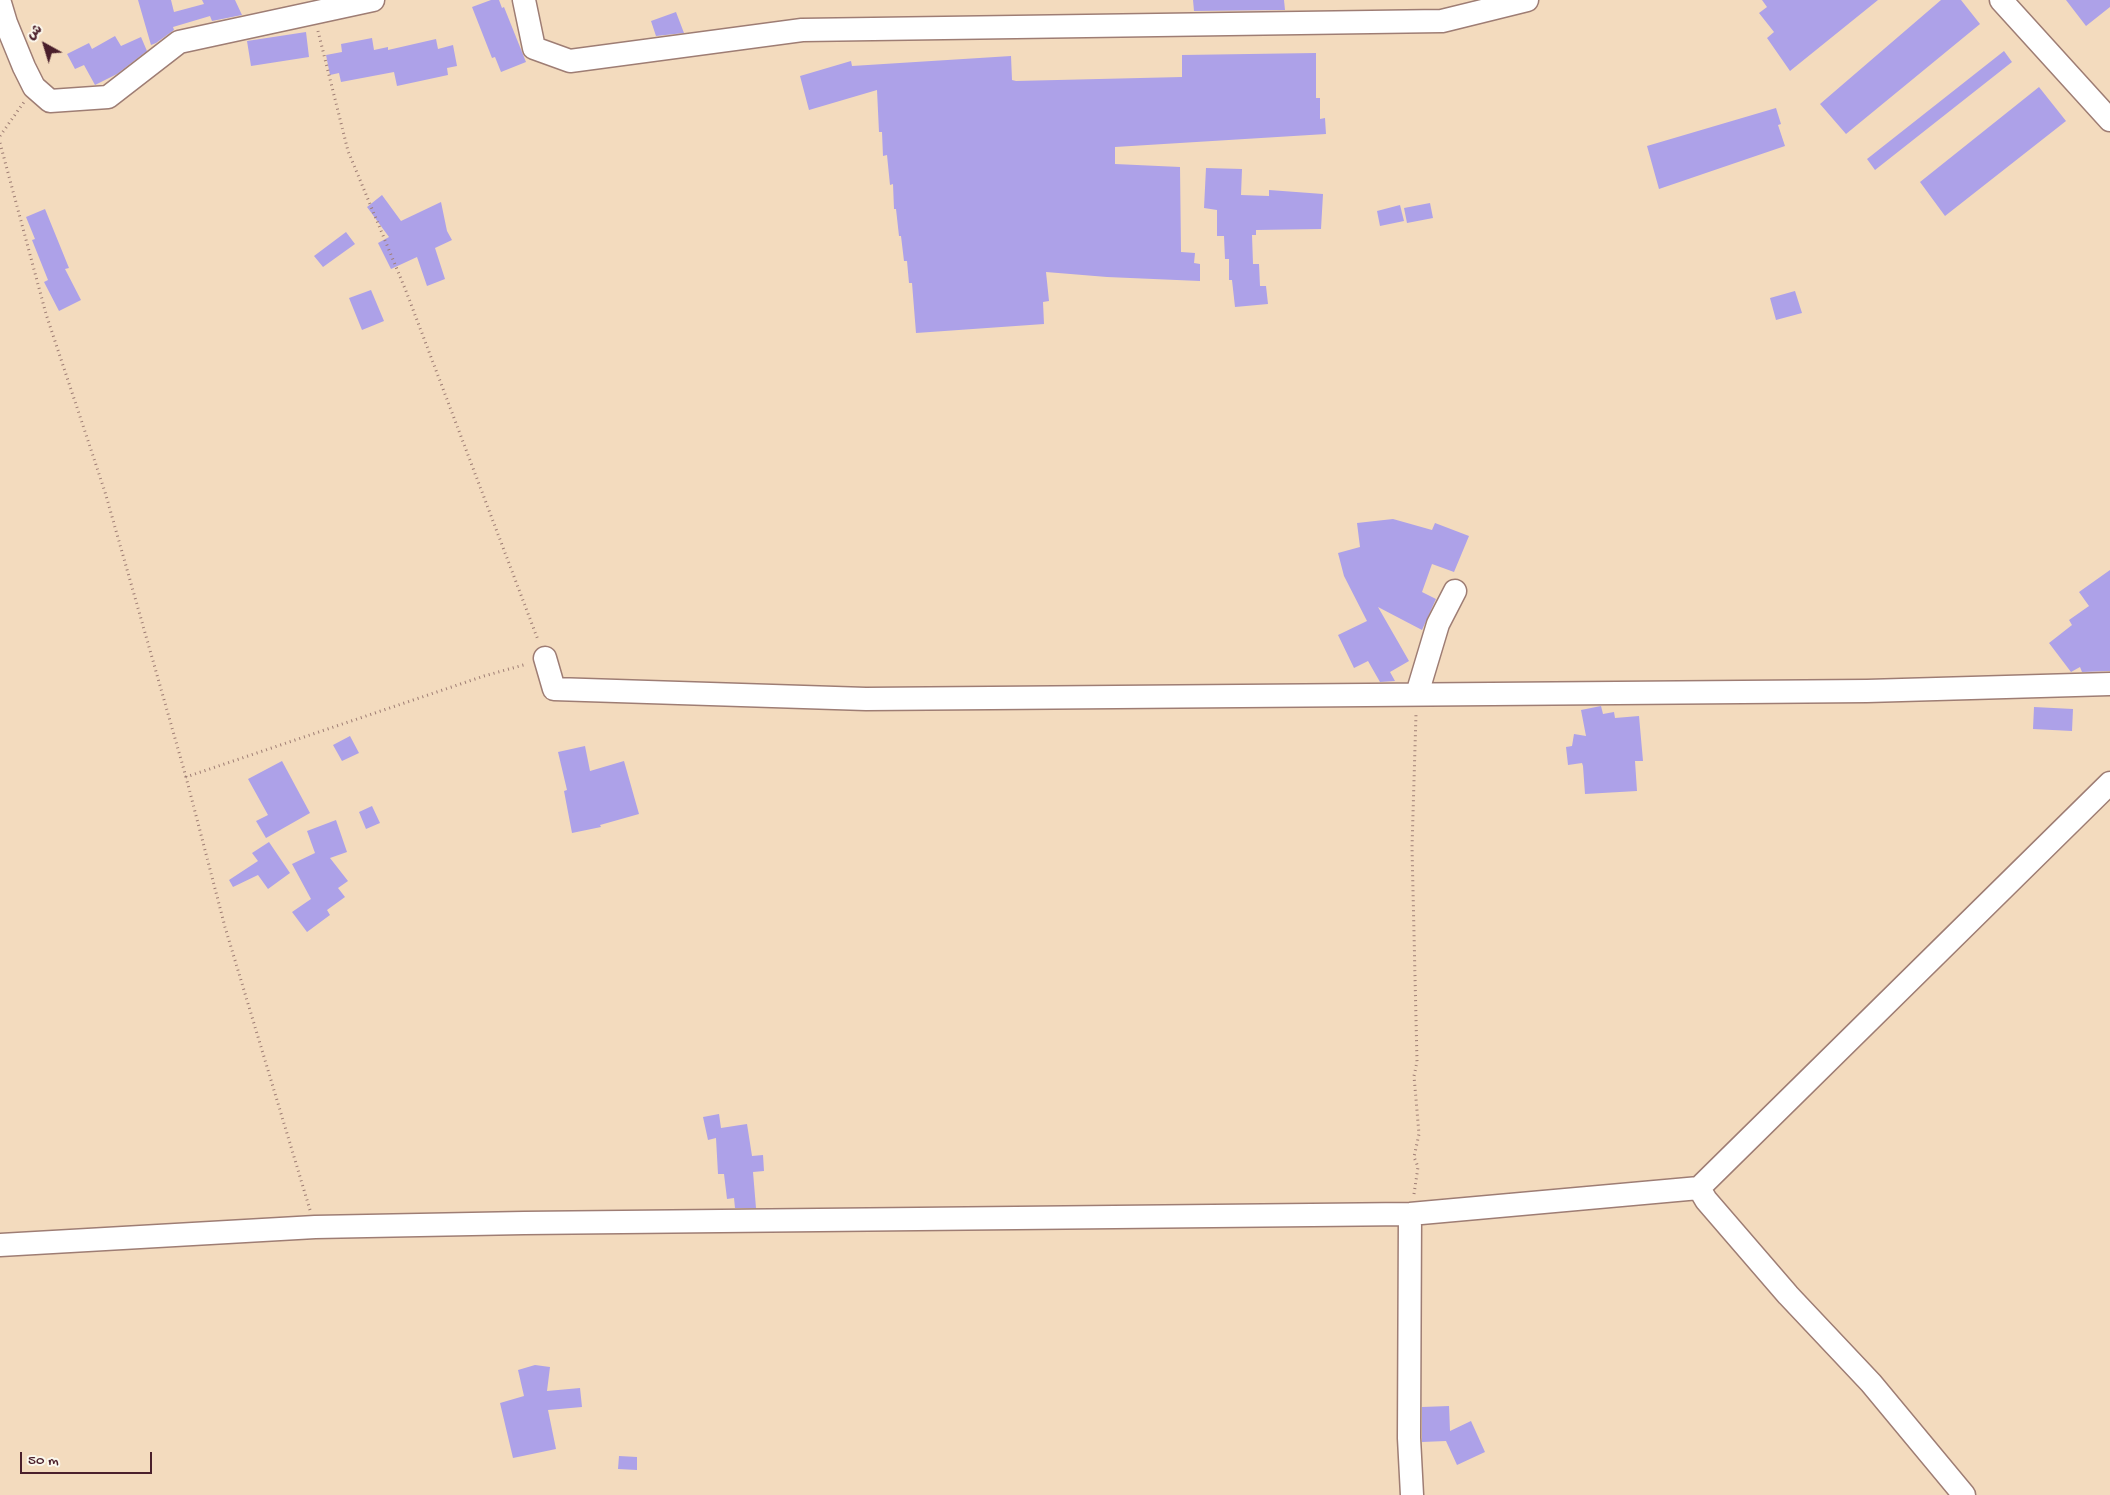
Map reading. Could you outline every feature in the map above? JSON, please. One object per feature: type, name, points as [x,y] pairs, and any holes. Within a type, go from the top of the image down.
[{"type":"street","points":[[524,0],[534,48],[570,61],[802,30],[1442,21],[1527,0]]},
{"type":"street","points":[[2001,0],[2110,120]]},
{"type":"street","points":[[0,3],[6,23],[34,87],[50,101],[108,97],[179,42],[365,1]]},
{"type":"street","points":[[1417,694],[1438,624],[1455,591]]},
{"type":"street","points":[[546,658],[554,689],[866,698],[1867,691],[2110,684]]},
{"type":"street","points":[[0,1245],[315,1227],[524,1222],[1410,1214],[1699,1188],[2110,783]]},
{"type":"street","points":[[1699,1188],[1706,1200],[1788,1295],[1871,1383],[1964,1495]]},
{"type":"street","points":[[1410,1214],[1408,1438],[1412,1495]]},
{"type":"path","points":[[186,777],[484,676],[546,658],[406,291],[348,151],[313,12]]},
{"type":"path","points":[[0,136],[34,87]]},
{"type":"path","points":[[0,143],[46,314],[105,492],[186,777],[225,927],[315,1227]]},
{"type":"path","points":[[1410,1214],[1418,1167],[1414,1157],[1419,1134],[1414,1076],[1417,1062],[1412,848],[1417,694]]},
{"type":"building","points":[[138,0],[171,0],[174,12],[204,4],[202,0],[235,0],[242,15],[212,21],[210,16],[173,27],[174,30],[151,45]]},
{"type":"building","points":[[491,0],[499,0],[502,8],[504,7],[526,62],[501,72],[495,57],[492,58],[472,7]]},
{"type":"building","points":[[1193,0],[1284,0],[1285,10],[1194,11]]},
{"type":"building","points":[[1762,0],[1878,0],[1790,71],[1767,38],[1774,32],[1759,13],[1767,7]]},
{"type":"building","points":[[1941,0],[1961,0],[1980,24],[1846,134],[1820,104]]},
{"type":"building","points":[[2066,0],[2110,0],[2110,7],[2086,26]]},
{"type":"building","points":[[676,12],[684,33],[656,36],[651,21]]},
{"type":"building","points":[[306,32],[309,57],[251,66],[247,41]]},
{"type":"building","points":[[115,36],[121,46],[141,37],[147,51],[117,74],[95,85],[84,65],[75,69],[67,54],[89,43],[92,49]]},
{"type":"building","points":[[372,38],[374,50],[388,47],[388,50],[436,39],[438,49],[453,45],[457,66],[447,68],[448,75],[397,86],[394,72],[341,82],[339,73],[330,75],[326,55],[342,52],[341,44]]},
{"type":"building","points":[[2004,51],[2012,62],[1875,170],[1867,159]]},
{"type":"building","points":[[1316,53],[1316,98],[1320,98],[1320,119],[1325,118],[1326,134],[1115,147],[1115,164],[1180,167],[1181,252],[1195,253],[1194,263],[1200,264],[1200,281],[1046,272],[1049,301],[1043,302],[1044,324],[916,333],[912,283],[909,283],[907,261],[904,261],[896,209],[894,209],[893,184],[890,185],[887,155],[883,156],[882,132],[879,132],[877,90],[809,110],[800,76],[851,61],[852,66],[1011,56],[1012,80],[1016,81],[1182,77],[1182,55]]},
{"type":"building","points":[[2039,87],[2066,121],[1945,216],[1920,182]]},
{"type":"building","points":[[1776,108],[1781,124],[1778,125],[1785,146],[1659,189],[1647,146]]},
{"type":"building","points":[[1206,168],[1242,169],[1241,195],[1269,196],[1269,190],[1323,194],[1321,229],[1256,230],[1256,235],[1252,235],[1253,264],[1259,264],[1260,286],[1266,286],[1268,304],[1235,307],[1232,280],[1229,280],[1229,259],[1225,259],[1224,236],[1217,236],[1217,210],[1204,208]]},
{"type":"building","points":[[382,195],[401,221],[441,202],[447,231],[452,240],[435,248],[445,279],[427,286],[417,257],[391,269],[378,243],[389,237],[367,207]]},
{"type":"building","points":[[1430,203],[1433,218],[1407,223],[1404,208]]},
{"type":"building","points":[[1400,205],[1404,221],[1380,226],[1377,211]]},
{"type":"building","points":[[45,209],[69,268],[65,269],[81,300],[59,311],[44,282],[48,280],[32,240],[35,239],[26,217]]},
{"type":"building","points":[[346,232],[355,244],[323,267],[314,256]]},
{"type":"building","points":[[371,290],[384,321],[362,330],[349,298]]},
{"type":"building","points":[[1795,291],[1802,313],[1776,320],[1770,298]]},
{"type":"building","points":[[1393,519],[1432,530],[1435,523],[1469,536],[1454,572],[1432,564],[1422,592],[1436,599],[1422,630],[1378,607],[1409,661],[1390,672],[1395,681],[1380,682],[1368,661],[1354,668],[1338,635],[1367,621],[1344,576],[1338,553],[1360,547],[1357,523]]},
{"type":"building","points":[[2110,570],[2110,671],[2082,672],[2080,667],[2071,672],[2049,643],[2072,625],[2069,620],[2089,606],[2079,592]]},
{"type":"building","points":[[1601,706],[1603,714],[1614,712],[1615,718],[1639,716],[1643,761],[1635,761],[1637,791],[1585,794],[1582,763],[1568,765],[1566,747],[1572,746],[1574,734],[1586,736],[1581,710]]},
{"type":"building","points":[[2034,707],[2073,709],[2072,731],[2033,729]]},
{"type":"building","points":[[350,736],[359,753],[342,761],[333,745]]},
{"type":"building","points":[[585,746],[590,771],[624,761],[639,814],[600,825],[601,827],[572,833],[564,791],[567,790],[558,752]]},
{"type":"building","points":[[282,761],[310,813],[266,838],[256,821],[268,815],[248,779]]},
{"type":"building","points":[[372,806],[380,823],[366,829],[359,812]]},
{"type":"building","points":[[336,820],[347,852],[330,858],[348,881],[338,888],[345,897],[327,910],[330,915],[307,932],[292,912],[311,899],[292,864],[315,853],[307,831]]},
{"type":"building","points":[[269,842],[290,873],[268,889],[258,875],[233,887],[229,880],[258,861],[252,853]]},
{"type":"building","points":[[719,1114],[721,1128],[747,1124],[752,1156],[763,1155],[764,1171],[753,1172],[756,1208],[735,1208],[734,1198],[727,1199],[724,1174],[718,1174],[716,1138],[708,1140],[703,1117]]},
{"type":"building","points":[[535,1365],[550,1367],[547,1391],[580,1388],[582,1407],[548,1410],[556,1449],[513,1458],[500,1403],[524,1396],[518,1370]]},
{"type":"building","points":[[1449,1406],[1450,1431],[1471,1421],[1485,1452],[1457,1465],[1446,1441],[1422,1442],[1422,1407]]},
{"type":"building","points":[[619,1456],[637,1457],[637,1470],[618,1469]]}]
